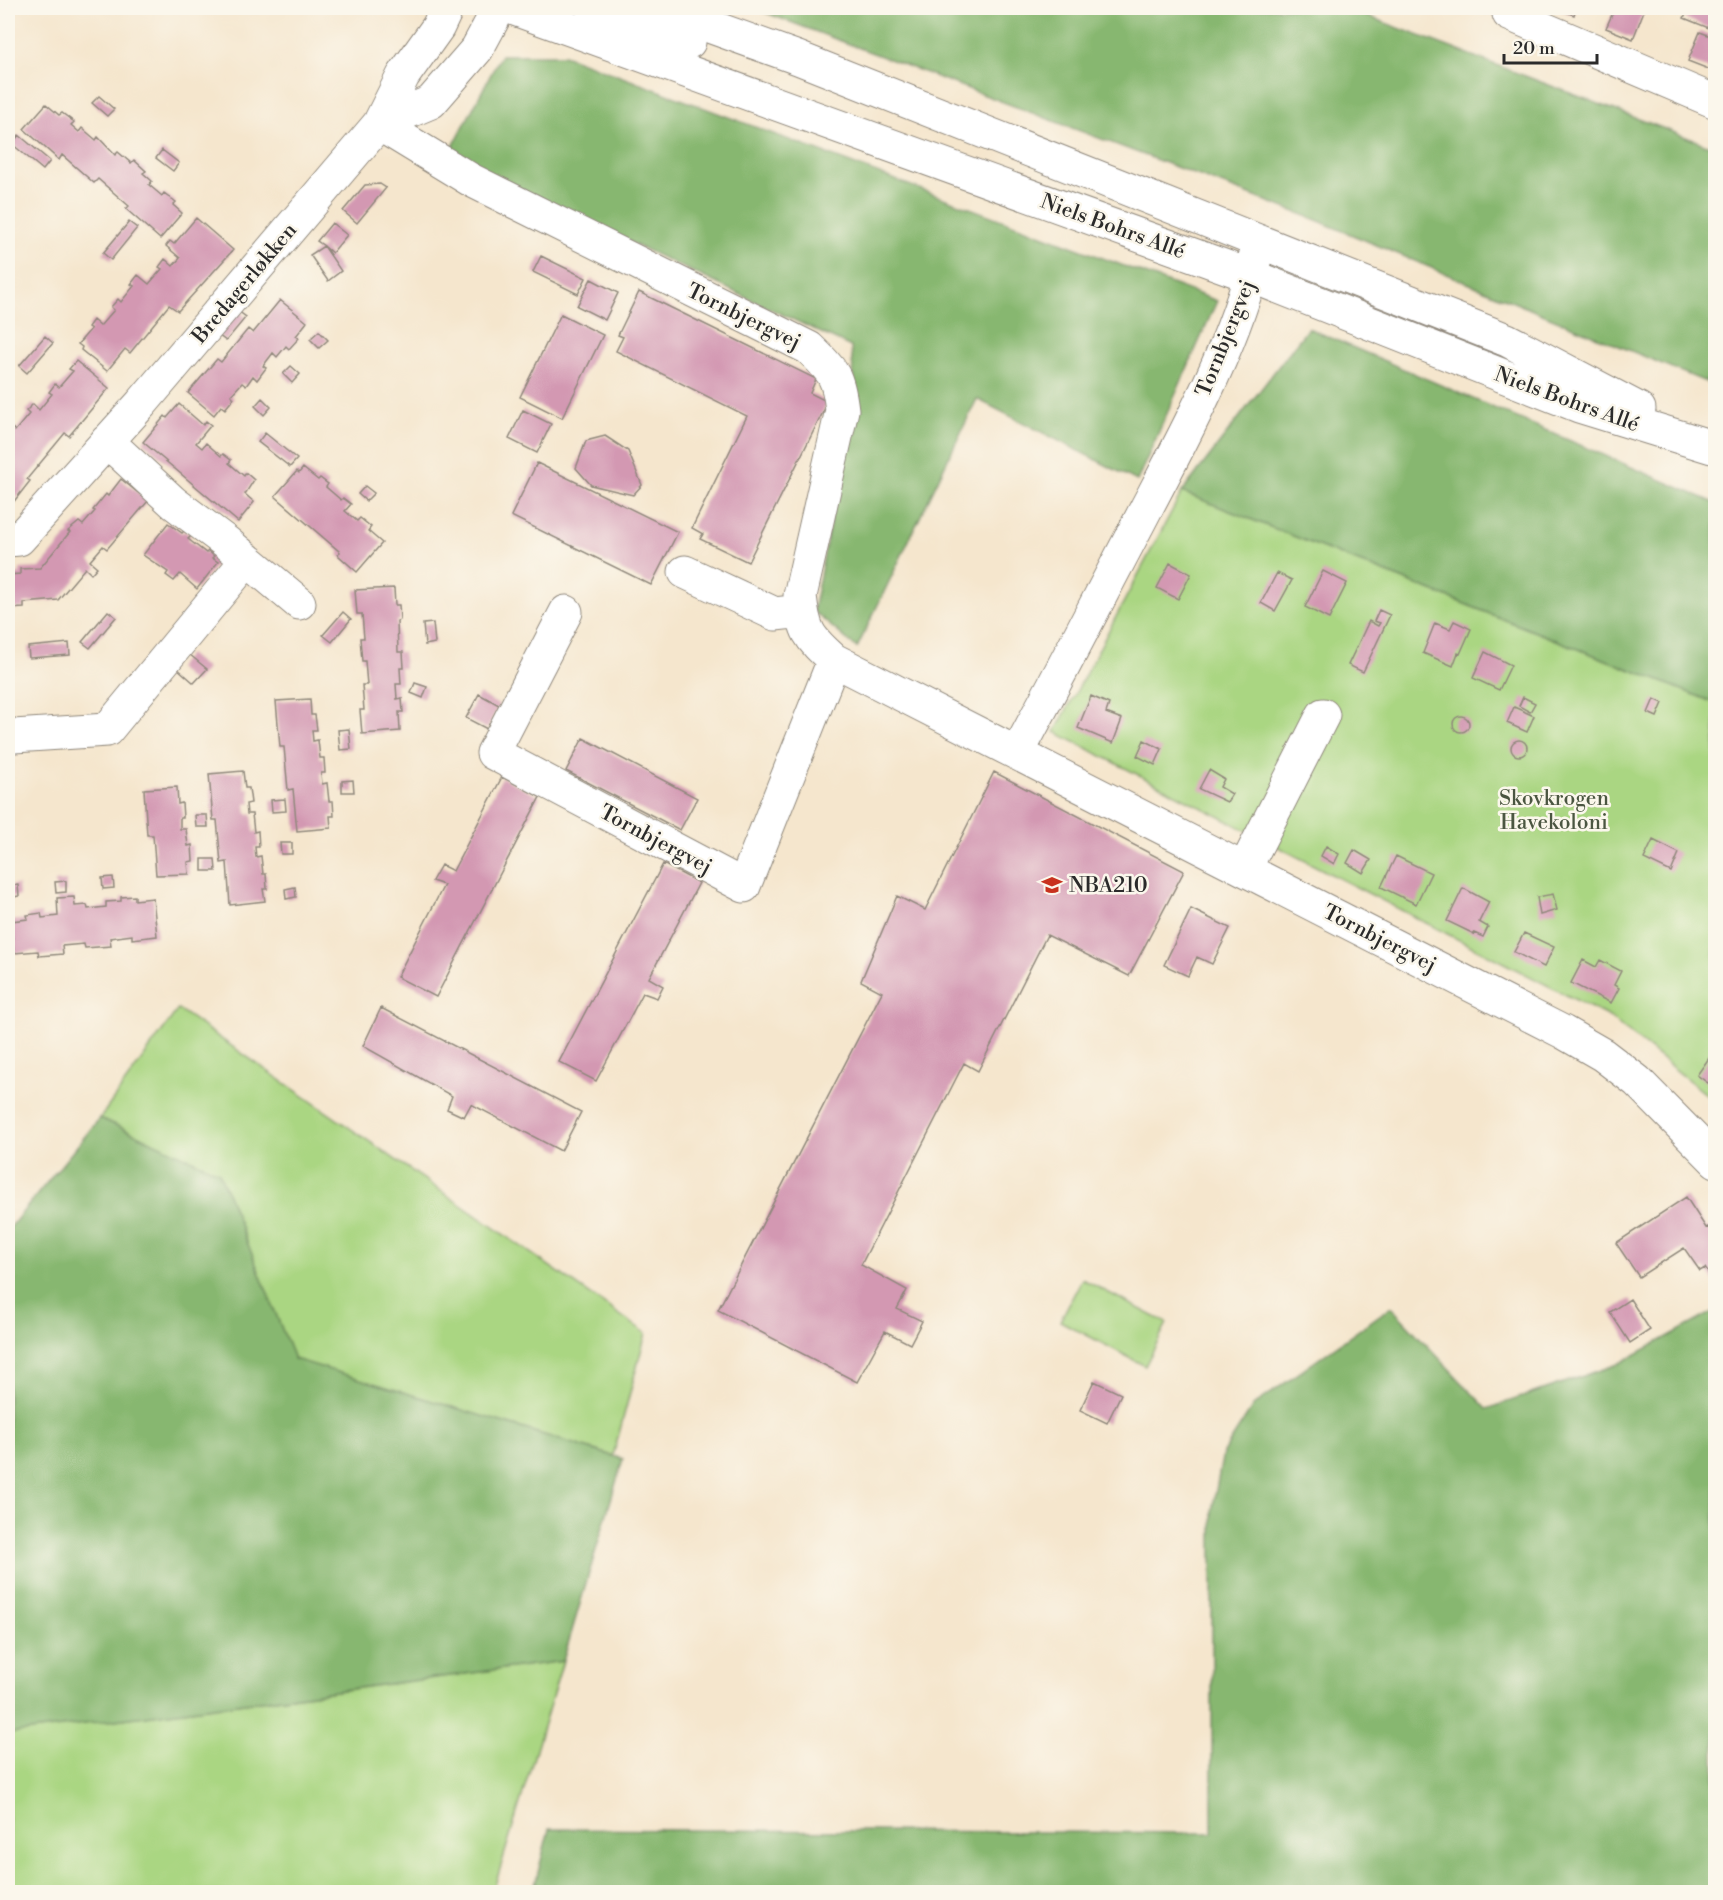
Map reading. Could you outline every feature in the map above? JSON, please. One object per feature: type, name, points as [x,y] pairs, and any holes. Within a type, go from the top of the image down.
[{"type":"street","name":"Bredagerløkken","points":[[8,540],[19,539],[107,441],[379,124],[403,76],[438,27],[447,8]]},
{"type":"street","name":"Bredagerløkken","points":[[379,124],[431,102],[477,49],[499,8]]},
{"type":"street","name":"Niels Bohrs Allé","points":[[512,8],[1251,276],[1579,406],[1714,448]]},
{"type":"street","points":[[592,8],[743,61],[798,58]]},
{"type":"street","name":"Niels Bohrs Allé","points":[[659,8],[798,58],[1507,340],[1714,448]]},
{"type":"street","points":[[1509,14],[1716,102]]},
{"type":"street","name":"Tornbjergvej","points":[[379,124],[471,180],[809,348],[828,367],[839,384],[842,410],[800,596],[803,622],[813,642],[834,660],[1563,1032],[1603,1055],[1637,1081],[1716,1161]]},
{"type":"street","name":"Tornbjergvej","points":[[1018,752],[1191,422],[1217,364],[1251,276],[1259,240]]},
{"type":"street","points":[[107,441],[174,503],[299,603]]},
{"type":"street","points":[[14,736],[106,730],[247,560]]},
{"type":"street","points":[[685,572],[775,614],[802,611]]},
{"type":"street","name":"Tornbjergvej","points":[[566,612],[493,753],[744,886],[834,660]]},
{"type":"street","points":[[1245,868],[1323,715]]},
{"type":"green space","points":[[753,8],[1346,8],[1715,148],[1715,386],[1314,219]]},
{"type":"green space","points":[[501,55],[564,55],[1217,301],[1137,481],[977,399],[857,648],[813,611],[855,396],[851,347],[448,156]]},
{"type":"green space","points":[[1308,328],[1715,503],[1715,703],[1182,492]]},
{"type":"green space","name":"Skovkrogen Havekoloni","points":[[1182,492],[1715,703],[1715,1105],[1711,1098],[1609,1017],[1055,732]]},
{"type":"green space","points":[[178,1009],[646,1333],[613,1456],[294,1359],[219,1173],[100,1118]]},
{"type":"green space","points":[[100,1118],[219,1172],[294,1359],[623,1459],[563,1661],[8,1734],[8,1230]]},
{"type":"green space","points":[[1082,1279],[1167,1323],[1145,1366],[1060,1321]]},
{"type":"green space","points":[[1391,1307],[1487,1409],[1618,1364],[1715,1311],[1715,1892],[533,1892],[549,1829],[1212,1833],[1212,1511],[1223,1453],[1253,1406]]},
{"type":"green space","points":[[563,1661],[493,1892],[8,1892],[8,1734]]},
{"type":"building","points":[[1555,8],[1576,8],[1574,15]]},
{"type":"building","points":[[1615,8],[1645,8],[1633,39],[1606,28]]},
{"type":"building","points":[[1688,8],[1716,8],[1716,31],[1684,18]]},
{"type":"building","points":[[1700,32],[1716,38],[1716,72],[1688,61]]},
{"type":"building","points":[[99,96],[114,109],[107,116],[92,103]]},
{"type":"building","points":[[46,104],[59,115],[62,113],[74,122],[71,125],[79,132],[82,128],[96,140],[98,137],[115,155],[118,152],[131,163],[134,160],[146,171],[143,173],[152,181],[149,185],[162,196],[164,193],[176,202],[173,205],[182,213],[160,239],[126,209],[129,206],[98,179],[94,183],[62,155],[59,160],[24,129]]},
{"type":"building","points":[[19,135],[50,161],[43,170],[12,144]]},
{"type":"building","points":[[162,150],[179,163],[173,171],[156,158]]},
{"type":"building","points":[[380,184],[386,188],[357,223],[343,211],[365,185]]},
{"type":"building","points":[[196,218],[233,250],[178,311],[169,305],[130,353],[125,349],[107,371],[81,350],[82,347],[78,344],[91,329],[88,327],[93,320],[100,326],[114,310],[111,307],[118,299],[121,302],[134,286],[131,284],[138,275],[149,284],[162,269],[159,267],[165,259],[173,266],[180,258],[166,246],[170,241],[174,244]]},
{"type":"building","points":[[129,222],[137,228],[111,260],[103,253]]},
{"type":"building","points":[[332,223],[347,235],[332,253],[317,241]]},
{"type":"building","points":[[324,246],[341,271],[328,281],[310,255]]},
{"type":"building","points":[[541,256],[586,278],[578,294],[533,272]]},
{"type":"building","points":[[591,279],[618,293],[605,320],[577,306]]},
{"type":"building","points":[[639,292],[816,379],[810,393],[828,402],[748,562],[700,539],[703,534],[692,528],[747,416],[616,351],[623,337],[618,335]]},
{"type":"building","points":[[280,300],[307,322],[296,336],[299,338],[289,349],[286,346],[277,357],[273,353],[263,366],[266,368],[257,380],[253,376],[246,386],[242,383],[231,395],[234,398],[225,409],[221,406],[214,415],[188,393],[217,359],[221,362],[248,329],[253,333]]},
{"type":"building","points":[[238,311],[246,317],[226,341],[218,335]]},
{"type":"building","points":[[561,314],[603,335],[562,418],[520,397]]},
{"type":"building","points":[[319,331],[328,340],[319,348],[310,339]]},
{"type":"building","points":[[45,336],[53,343],[27,373],[19,366]]},
{"type":"building","points":[[76,361],[109,388],[69,436],[65,433],[27,479],[30,481],[8,509],[8,434],[12,428],[15,431],[29,414],[26,411],[33,404],[39,410],[52,394],[49,392],[55,384],[59,387],[73,371],[69,369]]},
{"type":"building","points":[[291,366],[300,374],[292,383],[283,374]]},
{"type":"building","points":[[262,398],[271,407],[264,415],[255,406]]},
{"type":"building","points":[[179,404],[203,425],[206,421],[211,425],[196,443],[202,448],[206,443],[221,456],[223,454],[231,460],[229,463],[244,476],[246,473],[254,480],[245,494],[254,502],[238,522],[143,442],[165,416],[167,418]]},
{"type":"building","points":[[523,410],[551,424],[537,453],[509,439]]},
{"type":"building","points":[[265,433],[297,459],[290,467],[258,442]]},
{"type":"building","points":[[605,436],[628,451],[642,485],[633,495],[591,485],[576,468],[586,441]]},
{"type":"building","points":[[537,463],[678,532],[651,585],[511,516]]},
{"type":"building","points":[[303,468],[318,480],[320,478],[328,484],[326,487],[341,500],[343,498],[351,504],[345,511],[357,521],[360,518],[371,527],[368,531],[382,543],[357,572],[338,555],[340,552],[275,496],[297,471],[299,473]]},
{"type":"building","points":[[121,479],[148,501],[107,549],[103,546],[90,561],[97,567],[91,574],[85,568],[58,600],[24,603],[24,608],[8,609],[8,575],[20,574],[20,569],[40,568],[70,532],[68,531],[79,522],[83,525],[106,494],[108,496]]},
{"type":"building","points":[[365,486],[374,493],[366,501],[358,494]]},
{"type":"building","points":[[168,523],[182,533],[184,531],[191,536],[188,539],[206,553],[208,551],[218,562],[197,589],[180,574],[174,581],[166,575],[168,572],[143,555]]},
{"type":"building","points":[[1170,563],[1191,574],[1178,599],[1157,588]]},
{"type":"building","points":[[1323,571],[1347,583],[1329,619],[1305,607]]},
{"type":"building","points":[[1277,573],[1292,580],[1275,611],[1261,603]]},
{"type":"building","points":[[394,588],[395,605],[399,605],[400,620],[397,621],[398,652],[403,652],[404,668],[400,668],[401,684],[396,684],[397,699],[402,698],[403,712],[399,712],[400,731],[362,734],[360,710],[364,710],[362,685],[367,685],[360,638],[364,638],[362,614],[357,614],[355,590]]},
{"type":"building","points":[[1379,610],[1390,615],[1363,672],[1348,665],[1369,621],[1378,626],[1380,623],[1374,621]]},
{"type":"building","points":[[108,611],[116,617],[90,648],[82,642]]},
{"type":"building","points":[[343,612],[351,619],[332,642],[323,635]]},
{"type":"building","points":[[1454,621],[1471,629],[1453,666],[1423,653],[1435,623],[1450,629]]},
{"type":"building","points":[[433,623],[435,643],[425,645],[423,624]]},
{"type":"building","points":[[69,643],[70,655],[29,658],[28,647]]},
{"type":"building","points":[[1485,652],[1511,665],[1499,690],[1473,678]]},
{"type":"building","points":[[189,654],[207,669],[194,683],[177,668]]},
{"type":"building","points":[[415,683],[427,687],[423,698],[411,693]]},
{"type":"building","points":[[479,694],[499,705],[487,729],[466,718]]},
{"type":"building","points":[[1091,696],[1109,704],[1106,713],[1122,719],[1113,743],[1078,728]]},
{"type":"building","points":[[1523,697],[1535,703],[1530,712],[1519,706]]},
{"type":"building","points":[[310,699],[311,715],[315,715],[317,730],[312,730],[313,741],[318,740],[320,758],[324,758],[325,773],[321,773],[322,784],[327,783],[329,801],[333,801],[334,816],[330,816],[331,828],[297,831],[293,789],[288,790],[284,747],[280,747],[276,701]]},
{"type":"building","points":[[1654,699],[1663,703],[1657,717],[1648,713]]},
{"type":"building","points":[[1514,707],[1534,716],[1527,732],[1507,723]]},
{"type":"building","points":[[1461,716],[1469,724],[1461,732],[1453,724]]},
{"type":"building","points":[[349,729],[351,749],[340,750],[338,730]]},
{"type":"building","points":[[583,738],[697,798],[680,830],[566,771]]},
{"type":"building","points":[[1144,740],[1162,749],[1155,765],[1137,756]]},
{"type":"building","points":[[1519,740],[1527,748],[1519,756],[1511,748]]},
{"type":"building","points":[[1209,770],[1224,779],[1220,787],[1232,794],[1227,802],[1199,789]]},
{"type":"building","points":[[243,771],[245,788],[249,788],[251,803],[246,804],[247,814],[252,814],[254,832],[258,831],[259,847],[255,847],[256,857],[261,856],[267,889],[263,889],[265,901],[230,905],[227,862],[221,863],[217,820],[213,820],[209,774]]},
{"type":"building","points":[[994,772],[1184,871],[1129,976],[1047,935],[978,1071],[964,1063],[861,1265],[907,1290],[897,1309],[922,1321],[910,1344],[885,1331],[857,1382],[718,1310],[882,992],[861,981],[897,896],[925,910]]},
{"type":"building","points":[[502,777],[540,797],[436,997],[397,977],[444,885],[432,881],[441,865],[453,871]]},
{"type":"building","points":[[353,780],[354,792],[342,792],[342,781]]},
{"type":"building","points":[[177,787],[178,804],[182,803],[183,818],[180,818],[180,829],[186,829],[188,846],[192,845],[193,861],[188,862],[189,874],[156,875],[153,835],[147,835],[144,789]]},
{"type":"building","points":[[285,799],[286,811],[272,812],[271,800]]},
{"type":"building","points":[[195,815],[207,815],[208,827],[196,827]]},
{"type":"building","points":[[1653,840],[1679,853],[1671,872],[1644,859]]},
{"type":"building","points":[[280,843],[292,843],[292,854],[281,854]]},
{"type":"building","points":[[1326,846],[1339,854],[1334,864],[1321,856]]},
{"type":"building","points":[[1354,850],[1371,860],[1363,873],[1347,863]]},
{"type":"building","points":[[1396,856],[1431,873],[1416,904],[1381,887]]},
{"type":"building","points":[[202,859],[215,859],[216,871],[202,871]]},
{"type":"building","points":[[663,864],[699,883],[649,978],[663,986],[657,998],[643,993],[596,1081],[559,1062]]},
{"type":"building","points":[[113,877],[114,888],[103,889],[102,878]]},
{"type":"building","points":[[66,881],[66,892],[56,893],[55,882]]},
{"type":"building","points":[[18,885],[19,896],[9,898],[8,886]]},
{"type":"building","points":[[295,887],[296,897],[286,899],[285,889]]},
{"type":"building","points":[[1463,888],[1489,902],[1479,922],[1488,927],[1483,937],[1447,921]]},
{"type":"building","points":[[1553,894],[1557,910],[1540,915],[1537,897]]},
{"type":"building","points":[[135,896],[135,900],[153,898],[157,936],[132,939],[132,935],[110,938],[111,946],[85,948],[84,944],[62,946],[63,954],[39,956],[38,951],[14,953],[11,921],[28,919],[27,915],[41,913],[42,918],[58,916],[57,898],[74,897],[75,906],[87,905],[88,909],[106,907],[106,902],[121,901],[121,897]]},
{"type":"building","points":[[1191,909],[1230,928],[1212,964],[1197,957],[1188,976],[1164,965]]},
{"type":"building","points":[[1524,933],[1554,947],[1544,967],[1514,952]]},
{"type":"building","points":[[1583,960],[1596,967],[1600,960],[1621,971],[1614,985],[1619,988],[1611,1003],[1571,983]]},
{"type":"building","points":[[381,1008],[581,1112],[561,1151],[471,1104],[464,1117],[447,1109],[452,1096],[363,1046]]},
{"type":"building","points":[[1716,1048],[1716,1076],[1708,1083],[1697,1075]]},
{"type":"building","points":[[1686,1197],[1706,1228],[1708,1227],[1716,1238],[1716,1284],[1705,1268],[1700,1271],[1684,1248],[1639,1277],[1616,1243]]},
{"type":"building","points":[[1630,1299],[1650,1330],[1630,1343],[1610,1312]]},
{"type":"building","points":[[1094,1381],[1121,1394],[1107,1423],[1080,1410]]},
{"type":"place","name":"NBA210","points":[[1052,885]]}]
